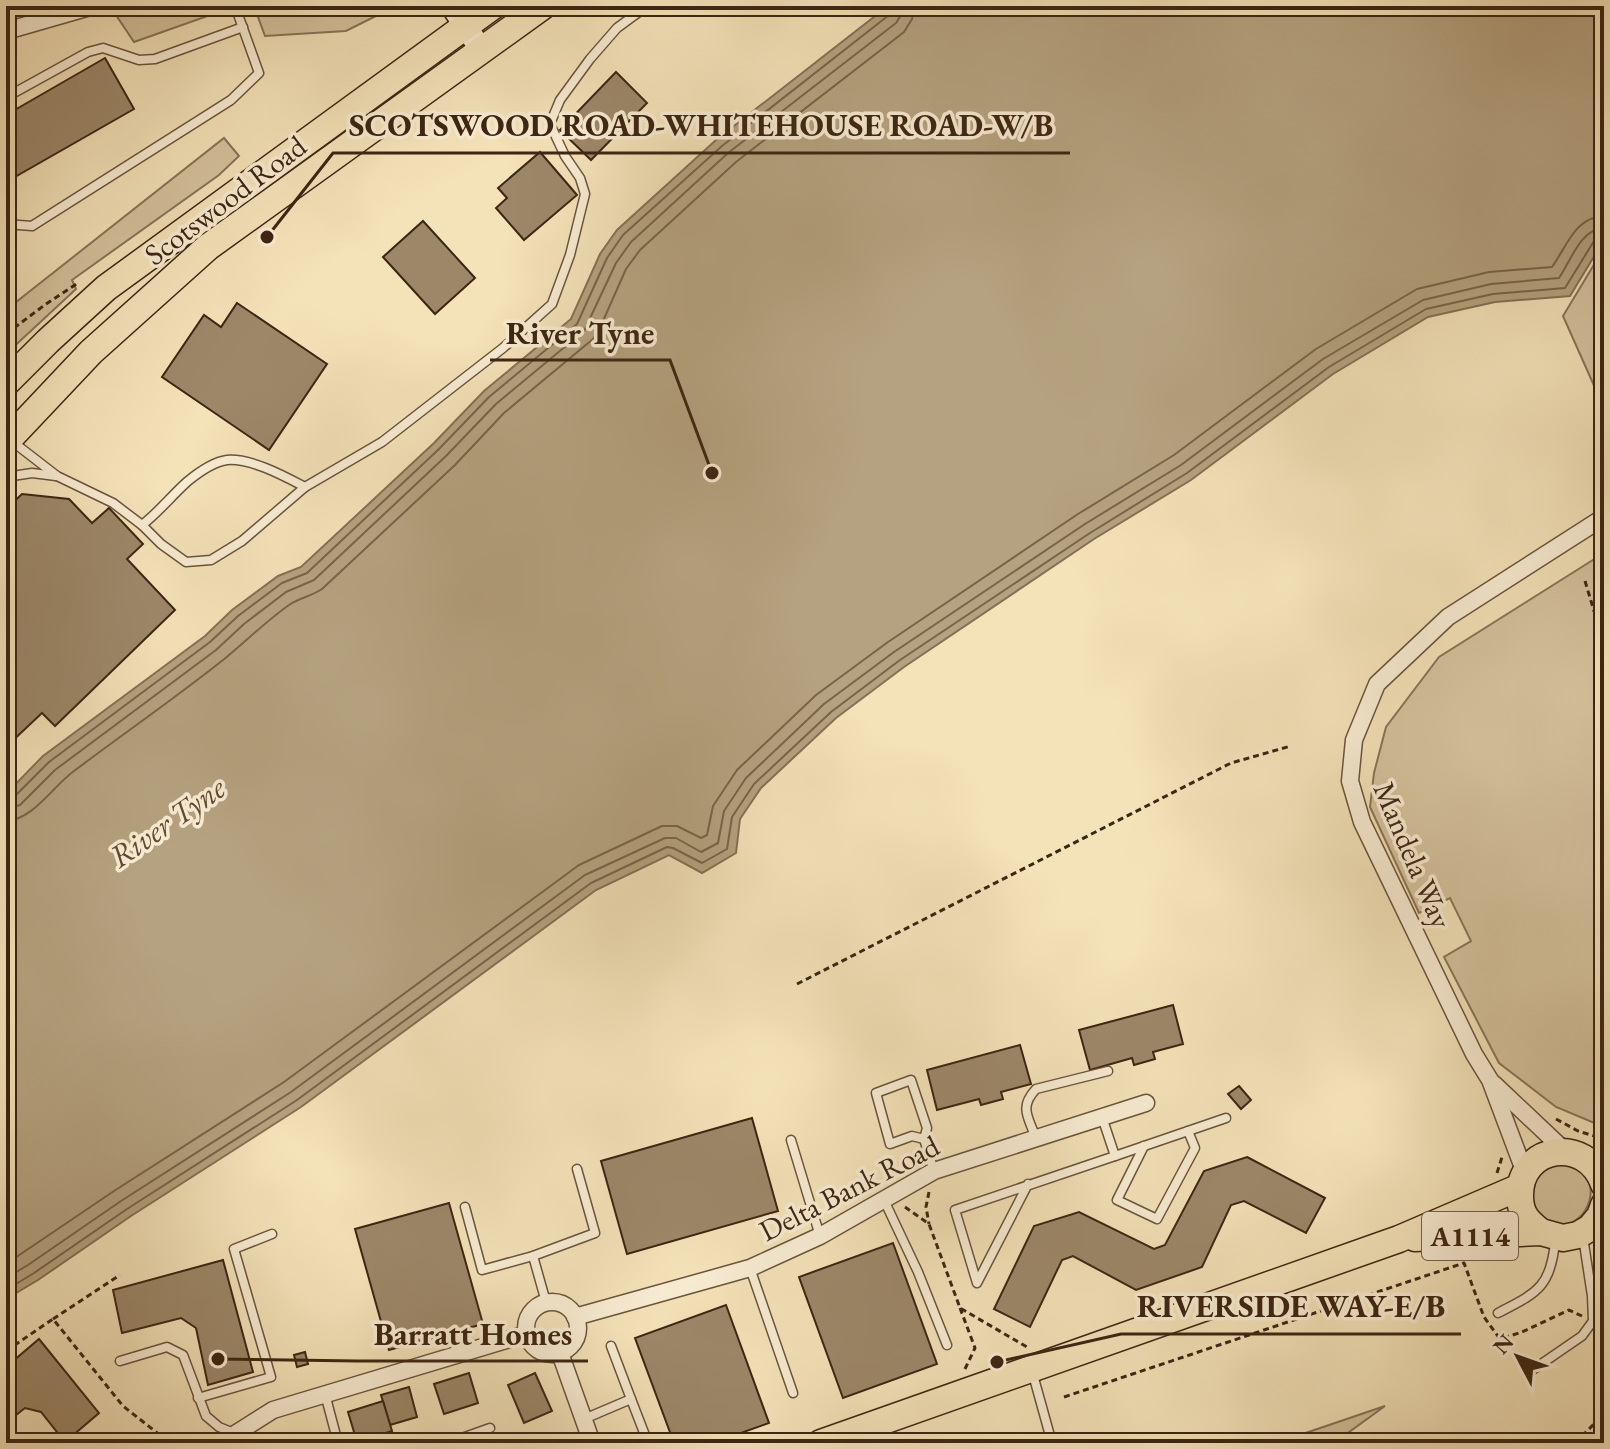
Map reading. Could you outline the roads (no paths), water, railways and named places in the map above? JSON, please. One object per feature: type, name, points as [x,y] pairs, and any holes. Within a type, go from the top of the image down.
[{"type":"main road","name":"Scotswood Road","points":[[7,439],[91,352],[208,247],[543,6]]},
{"type":"main road","name":"Scotswood Road","points":[[6,383],[106,288],[459,16],[488,7]]},
{"type":"main road","points":[[488,7],[504,34]]},
{"type":"main road","points":[[459,16],[481,50]]},
{"type":"main road","points":[[1595,1225],[1578,1235],[1563,1238],[1548,1235],[1526,1219],[1520,1205],[1522,1180],[1537,1160],[1550,1153],[1565,1151],[1580,1155],[1600,1168]]},
{"type":"main road","name":"A1114","points":[[821,1443],[953,1396],[1033,1360],[1399,1239],[1522,1180]]},
{"type":"main road","name":"A1114","points":[[1399,1239],[1548,1235]]},
{"type":"street","points":[[6,31],[93,6]]},
{"type":"street","name":"Mandela Way","points":[[1522,1180],[1490,1080],[1474,1054],[1362,822],[1350,781],[1354,740],[1377,684],[1448,617],[1604,517]]},
{"type":"street","name":"Mandela Way","points":[[1490,1080],[1565,1151]]},
{"type":"street","name":"Delta Bank Road","points":[[575,1317],[750,1268],[820,1236],[934,1171],[1146,1103]]},
{"type":"street","points":[[546,1302],[555,1302],[571,1310],[578,1325],[574,1342],[560,1353],[551,1354],[536,1348],[526,1334],[532,1311],[546,1302]]},
{"type":"street","points":[[232,1438],[273,1410],[526,1334]]},
{"type":"street","points":[[560,1353],[592,1443]]},
{"type":"lane","points":[[6,224],[32,226],[231,100],[259,73],[235,6]]},
{"type":"lane","points":[[7,439],[57,476],[113,503],[186,562],[211,560],[242,541],[305,487],[382,442],[503,348],[552,304],[570,255],[585,194],[580,178],[565,156],[550,124],[560,100],[590,59],[617,28],[647,6]]},
{"type":"lane","points":[[12,94],[88,52],[103,48],[139,60],[155,59],[243,27]]},
{"type":"lane","points":[[142,525],[187,482],[206,468],[227,460],[271,470],[305,487]]},
{"type":"lane","points":[[10,480],[32,473],[57,476]]},
{"type":"lane","points":[[1036,1138],[1025,1109],[1027,1098],[1036,1089],[1108,1071]]},
{"type":"lane","points":[[924,1139],[912,1136],[890,1144],[876,1093],[911,1080],[927,1128],[924,1139],[934,1171]]},
{"type":"lane","points":[[1102,1117],[1115,1156]]},
{"type":"lane","points":[[1028,1184],[977,1283],[955,1210],[1028,1184],[1226,1118]]},
{"type":"lane","points":[[1144,1146],[1117,1200],[1157,1219],[1195,1148],[1188,1131]]},
{"type":"lane","points":[[791,1140],[820,1236]]},
{"type":"lane","points":[[465,1207],[482,1270],[533,1256],[595,1233],[577,1169]]},
{"type":"lane","points":[[887,1198],[947,1345]]},
{"type":"lane","points":[[1593,1321],[1595,1225]]},
{"type":"lane","points":[[198,1398],[271,1377],[234,1249],[272,1234]]},
{"type":"lane","points":[[1498,1313],[1530,1296],[1551,1272],[1548,1235]]},
{"type":"lane","points":[[533,1256],[546,1302]]},
{"type":"lane","points":[[750,1268],[793,1393]]},
{"type":"lane","points":[[1531,1371],[1582,1336],[1593,1321],[1604,1315]]},
{"type":"lane","points":[[611,1346],[648,1443]]},
{"type":"lane","points":[[120,1361],[167,1347],[183,1355],[206,1416],[232,1438]]},
{"type":"lane","points":[[1033,1360],[1052,1443]]},
{"type":"lane","points":[[325,1394],[338,1443]]},
{"type":"lane","points":[[583,1419],[631,1399]]},
{"type":"lane","points":[[448,1443],[490,1428]]},
{"type":"lane","points":[[102,1443],[106,1440],[108,1443]]},
{"type":"water","points":[[888,6],[1604,6],[1604,240],[1570,296],[1495,302],[1428,317],[1333,374],[1191,480],[1094,539],[904,667],[836,718],[761,788],[740,819],[736,853],[702,873],[669,855],[596,890],[301,1107],[6,1299],[6,794],[43,756],[205,636],[232,610],[278,576],[301,567],[434,443],[484,391],[571,319],[600,254],[617,230],[716,140]]},
{"type":"place","name":"SCOTSWOOD ROAD-WHITEHOUSE ROAD-W/B","points":[[267,237]]},
{"type":"place","name":"River Tyne","points":[[712,473]]},
{"type":"place","name":"Barratt Homes","points":[[218,1359]]},
{"type":"place","name":"RIVERSIDE WAY-E/B","points":[[997,1362]]}]
